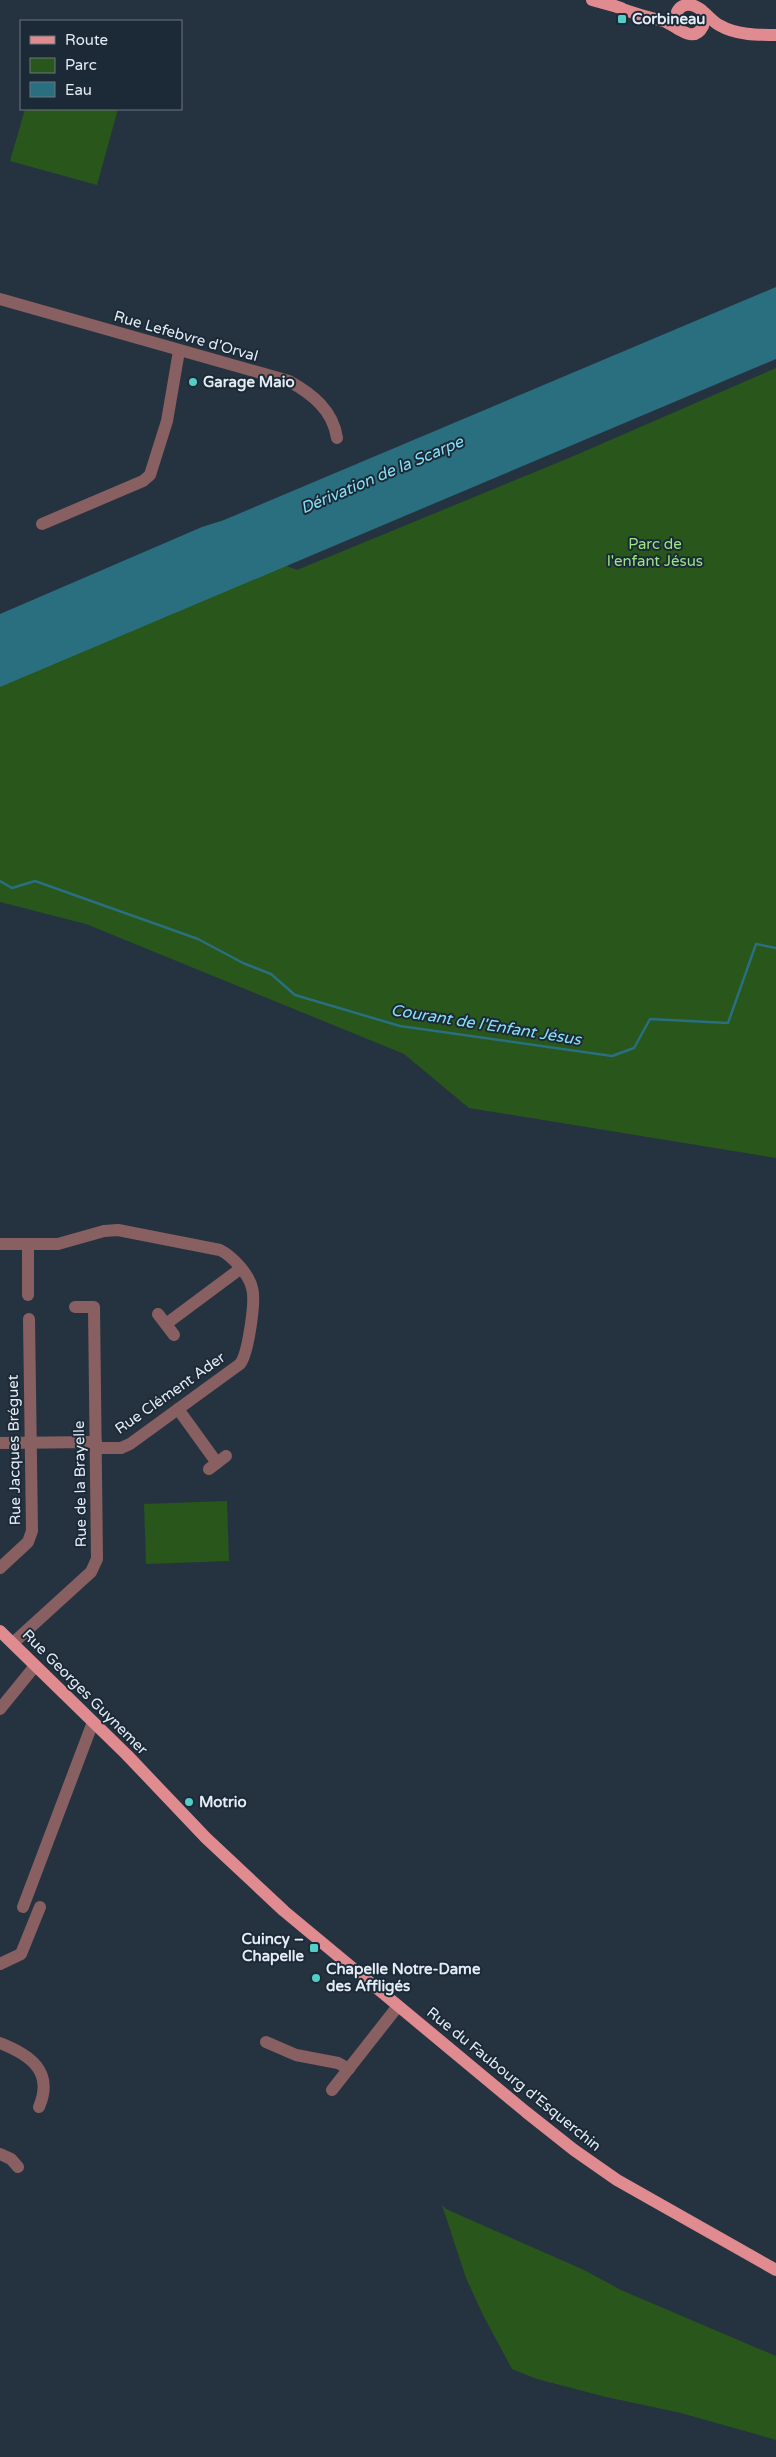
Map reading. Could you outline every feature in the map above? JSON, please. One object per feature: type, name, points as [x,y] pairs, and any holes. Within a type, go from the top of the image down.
[{"type":"main road","points":[[592,0],[668,22],[688,34],[699,31],[746,41],[776,43]]},
{"type":"main road","points":[[615,6],[646,12],[691,4],[701,7],[714,22],[728,29],[776,36]]},
{"type":"main road","points":[[678,29],[674,20],[682,5]]},
{"type":"main road","points":[[699,31],[704,23],[701,7]]},
{"type":"main road","name":"Rue Georges Guynemer","points":[[0,1631],[146,1776]]},
{"type":"main road","name":"Rue du Faubourg d'Esquerchin","points":[[146,1776],[206,1838],[284,1911],[583,2157],[617,2180],[776,2270]]},
{"type":"main road","name":"Rue du Faubourg d'Esquerchin","points":[[725,2242],[776,2277]]},
{"type":"street","name":"Rue Lefebvre d'Orval","points":[[0,299],[179,351],[281,378],[310,394],[328,412],[334,424],[337,438]]},
{"type":"street","points":[[42,524],[143,481],[150,475],[168,416],[179,351]]},
{"type":"street","name":"Rue Clément Ader","points":[[0,1244],[63,1243],[113,1230],[220,1250],[229,1255],[251,1284],[253,1292],[245,1356],[236,1367],[126,1446],[0,1443]]},
{"type":"street","points":[[28,1244],[28,1295]]},
{"type":"street","points":[[174,1335],[162,1319],[240,1269]]},
{"type":"street","name":"Rue de la Brayelle","points":[[12,1643],[91,1572],[96,1564],[94,1307],[76,1307]]},
{"type":"street","name":"Rue Jacques Bréguet","points":[[0,1568],[28,1542],[31,1535],[29,1319]]},
{"type":"street","points":[[178,1409],[218,1463]]},
{"type":"street","points":[[0,1709],[34,1666]]},
{"type":"street","points":[[23,1907],[93,1722]]},
{"type":"street","points":[[0,1964],[21,1954],[40,1907]]},
{"type":"street","points":[[332,2090],[398,2006]]},
{"type":"street","points":[[266,2042],[296,2055],[338,2063],[349,2068]]},
{"type":"street","points":[[0,2043],[32,2061],[39,2068],[44,2078],[43,2094],[39,2107]]},
{"type":"street","points":[[0,2154],[11,2159],[18,2167]]},
{"type":"green space","points":[[25,110],[118,110],[97,185],[10,161]]},
{"type":"green space","name":"Parc de l'enfant Jésus","points":[[776,368],[776,1158],[469,1108],[404,1054],[86,924],[0,902],[0,630],[218,539],[297,570],[569,458]]},
{"type":"green space","points":[[227,1501],[229,1561],[146,1564],[144,1504]]},
{"type":"green space","points":[[442,2205],[446,2209],[584,2270],[621,2290],[776,2356],[776,2440],[681,2413],[606,2397],[537,2379],[512,2369],[483,2315],[466,2278]]},
{"type":"water","name":"Dérivation de la Scarpe","points":[[776,287],[776,359],[0,687],[0,614],[202,527],[224,520]]},
{"type":"waterway","name":"Courant de l'Enfant Jésus","points":[[0,881],[12,888],[35,881],[198,939],[243,963],[271,974],[295,995],[400,1026],[612,1056],[634,1048],[650,1019],[728,1023],[756,944],[776,948]]},
{"type":"place","name":"Corbineau","points":[[622,19]]},
{"type":"place","name":"Garage Maio","points":[[193,382]]},
{"type":"place","name":"Motrio","points":[[189,1802]]},
{"type":"place","name":"Cuincy – Chapelle","points":[[314,1948]]},
{"type":"place","name":"Chapelle Notre-Dame des Affligés","points":[[316,1978]]}]
